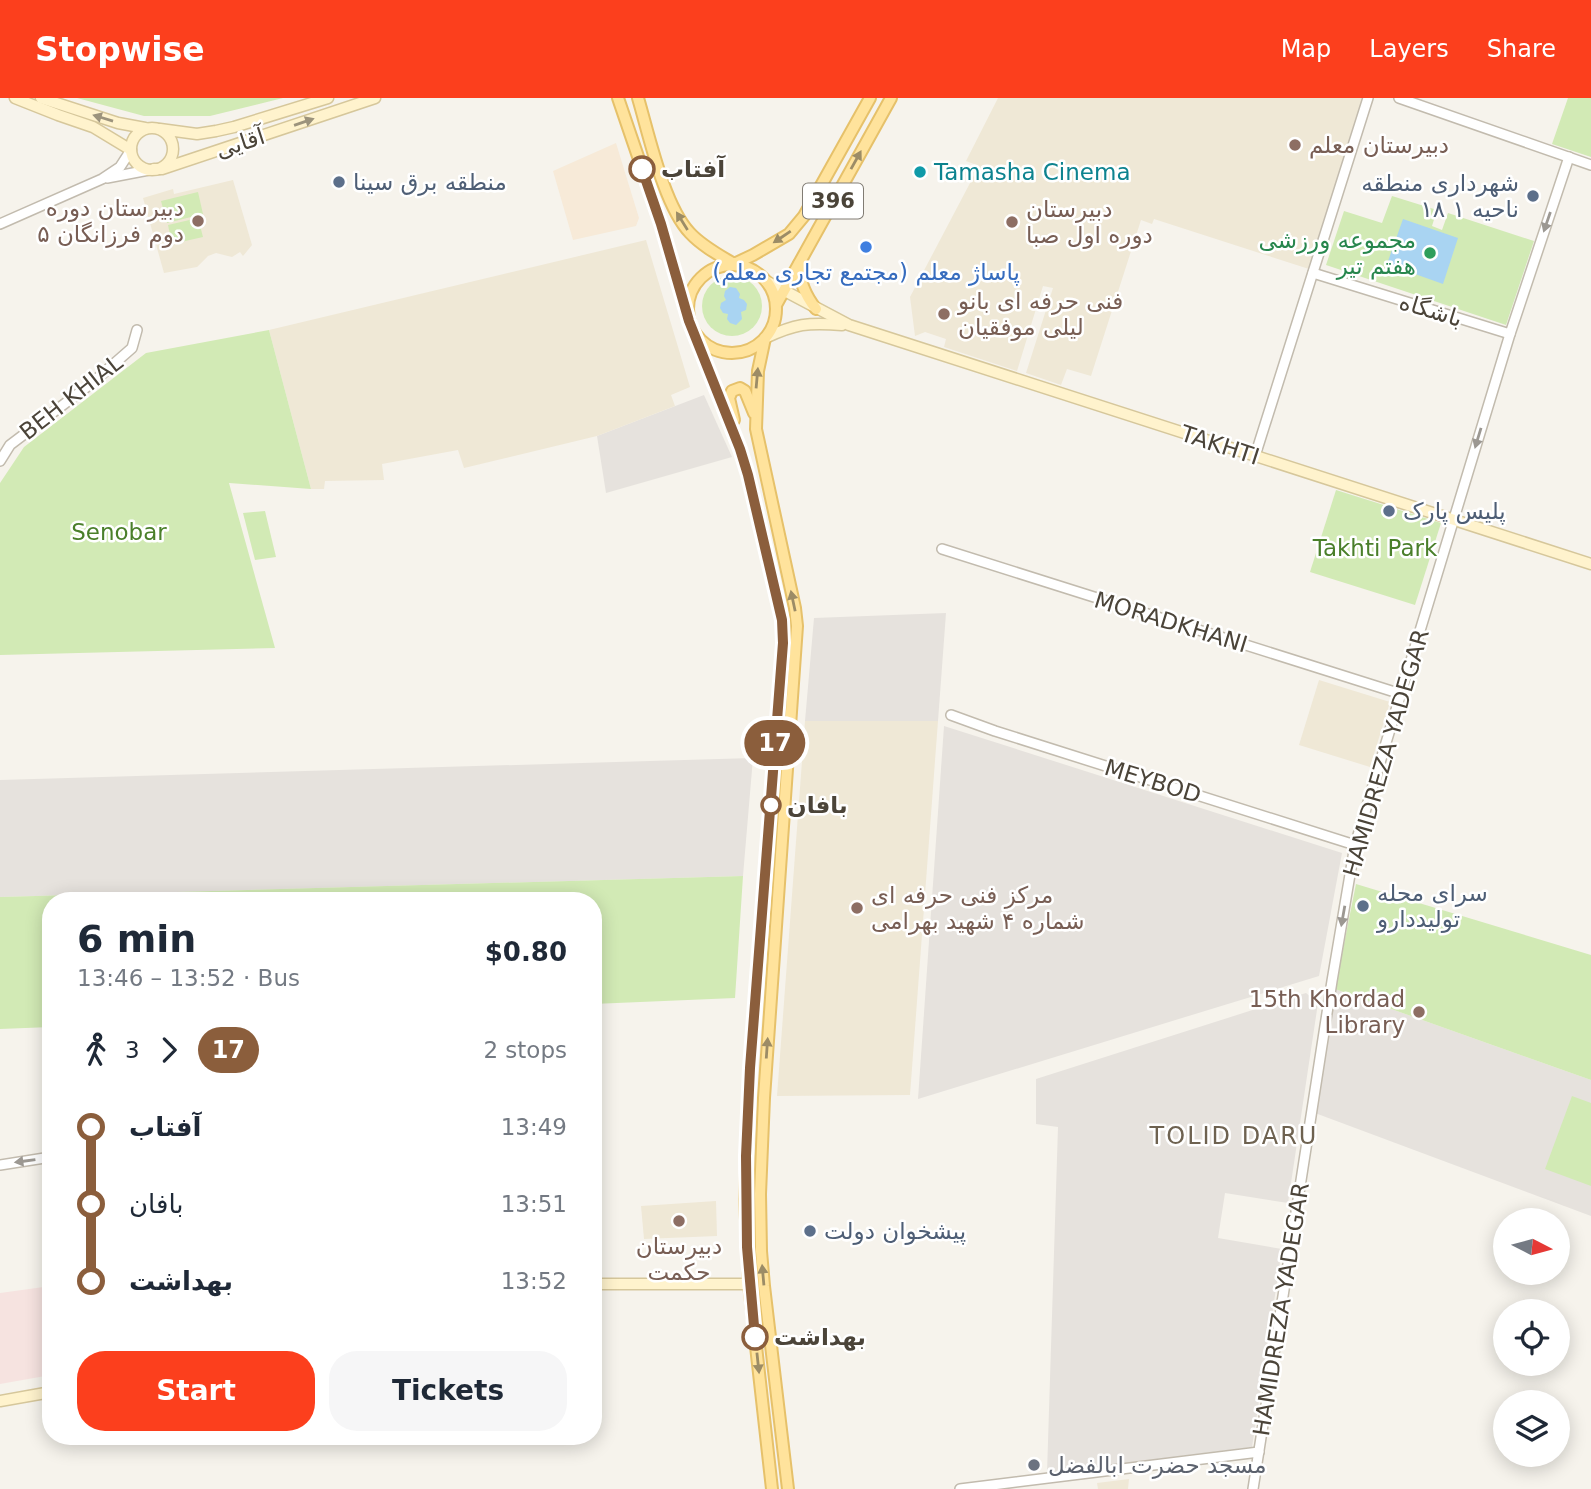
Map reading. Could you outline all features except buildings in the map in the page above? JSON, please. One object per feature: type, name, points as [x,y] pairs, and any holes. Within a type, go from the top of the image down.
[{"type":"main road","points":[[15,98],[59,110],[146,129],[160,129],[170,138],[173,152],[166,164],[153,169],[141,166],[136,162],[131,150],[59,110],[41,98]]},
{"type":"main road","name":"آقایی","points":[[160,129],[197,134],[234,128],[328,98]]},
{"type":"main road","name":"آقایی","points":[[153,169],[162,169],[375,98]]},
{"type":"main road","points":[[618,98],[661,224],[689,321],[740,449],[782,620],[783,643],[749,1097],[746,1199],[749,1284],[772,1489]]},
{"type":"main road","points":[[638,98],[663,184],[680,220],[702,243],[734,264],[757,272],[773,292],[775,317],[765,338],[756,346],[734,353],[711,348],[701,341],[689,321],[687,307],[690,293],[707,271],[734,264]]},
{"type":"main road","name":"396","points":[[734,264],[789,234],[804,216],[870,98]]},
{"type":"main road","name":"396","points":[[776,305],[891,98]]},
{"type":"main road","points":[[131,150],[135,137],[146,129]]},
{"type":"main road","points":[[799,262],[801,281],[816,309]]},
{"type":"main road","name":"TAKHTI","points":[[766,281],[849,325],[1591,564]]},
{"type":"main road","name":"TAKHTI","points":[[765,338],[786,328],[815,322],[849,325]]},
{"type":"main road","points":[[765,338],[758,371],[756,429],[797,626],[765,1084],[760,1194],[764,1286],[788,1489]]},
{"type":"main road","points":[[740,449],[729,398],[732,391],[740,388],[745,391],[755,415]]},
{"type":"main road","points":[[602,1284],[749,1284]]},
{"type":"main road","points":[[0,1401],[42,1394]]},
{"type":"street","points":[[1255,456],[1368,98]]},
{"type":"street","points":[[1399,98],[1591,165]]},
{"type":"street","name":"آقایی","points":[[0,223],[102,179],[120,167],[131,150]]},
{"type":"street","name":"HAMIDREZA YADEGAR","points":[[1253,1489],[1329,995],[1355,845],[1452,520],[1569,157]]},
{"type":"street","name":"آقایی","points":[[102,179],[153,169]]},
{"type":"street","name":"باشگاه","points":[[1313,273],[1510,334]]},
{"type":"street","name":"BEH KHIAL","points":[[0,461],[10,445],[92,383],[132,348],[137,330]]},
{"type":"street","name":"MORADKHANI","points":[[942,550],[1401,694]]},
{"type":"street","name":"MEYBOD","points":[[951,715],[1355,845]]},
{"type":"street","points":[[0,1165],[42,1158]]},
{"type":"street","points":[[960,1489],[1259,1452]]},
{"type":"shaded area","points":[[998,98],[1364,98],[1309,269],[1154,219],[1152,224],[1141,220],[1091,376],[1067,369],[1061,385],[1026,373],[1053,288],[1043,286],[1017,371],[944,347],[946,339],[925,332],[915,336],[910,297],[979,166],[966,161]]},
{"type":"shaded area","points":[[616,143],[639,218],[636,226],[573,240],[553,171]]},
{"type":"shaded area","name":"دبیرستان دوره دوم فرزانگان ۵","points":[[233,180],[252,245],[243,256],[240,252],[232,257],[216,253],[208,256],[197,267],[164,273],[143,198],[173,189],[174,194]]},
{"type":"shaded area","points":[[646,240],[690,387],[671,395],[675,406],[597,436],[464,468],[458,450],[382,464],[384,480],[325,481],[324,489],[311,489],[269,330]]},
{"type":"shaded area","points":[[704,395],[732,457],[606,493],[597,436]]},
{"type":"shaded area","points":[[946,613],[938,721],[805,721],[814,618]]},
{"type":"shaded area","points":[[1319,680],[1390,702],[1370,767],[1299,745]]},
{"type":"shaded area","name":"مرکز فنی حرفه ای شماره ۴ شهید بهرامی","points":[[805,721],[938,721],[910,1095],[777,1096]]},
{"type":"shaded area","points":[[944,726],[1342,853],[1319,976],[918,1099]]},
{"type":"shaded area","points":[[753,758],[743,876],[177,892],[42,892],[42,896],[0,897],[0,780]]},
{"type":"shaded area","points":[[1335,989],[1591,1080],[1591,1216],[1570,1208],[1315,1113]]},
{"type":"shaded area","points":[[1306,993],[1318,1003],[1288,1203],[1225,1193],[1218,1238],[1282,1249],[1252,1447],[1047,1473],[1058,1127],[1036,1124],[1036,1079]]},
{"type":"shaded area","name":"دبیرستان حکمت","points":[[716,1201],[717,1236],[644,1239],[641,1206]]},
{"type":"shaded area","points":[[42,1287],[42,1377],[0,1384],[0,1293]]},
{"type":"shaded area","points":[[1129,1479],[1128,1489],[1098,1489],[1097,1483]]},
{"type":"green space","points":[[77,98],[283,98],[210,116],[144,116]]},
{"type":"green space","points":[[1568,98],[1591,98],[1591,157],[1552,144]]},
{"type":"green space","points":[[198,192],[203,214],[167,223],[161,201]]},
{"type":"green space","name":"مجموعه ورزشی هفتم تیر","points":[[1392,196],[1437,210],[1432,226],[1442,230],[1448,213],[1534,241],[1506,325],[1326,265],[1344,211],[1382,223]]},
{"type":"green space","points":[[198,218],[203,237],[172,244],[168,225]]},
{"type":"green space","points":[[732,276],[749,281],[757,289],[762,306],[757,323],[749,331],[732,336],[715,331],[707,323],[702,306],[707,289],[715,281]]},
{"type":"green space","name":"Senobar","points":[[269,330],[311,489],[229,483],[275,648],[0,655],[0,483],[24,447],[146,353]]},
{"type":"green space","name":"Takhti Park","points":[[1336,490],[1441,523],[1415,605],[1310,572]]},
{"type":"green space","points":[[265,511],[276,557],[255,560],[243,513]]},
{"type":"green space","points":[[743,876],[735,998],[602,1004],[602,892],[177,892]]},
{"type":"green space","points":[[1356,884],[1591,955],[1591,1080],[1335,989]]},
{"type":"green space","points":[[42,896],[42,1027],[0,1029],[0,897]]},
{"type":"green space","points":[[1572,1096],[1591,1103],[1591,1186],[1545,1169]]},
{"type":"water","points":[[1403,219],[1458,238],[1443,284],[1387,264]]},
{"type":"water","points":[[730,287],[736,288],[740,294],[739,298],[747,304],[746,310],[741,312],[742,319],[736,325],[730,323],[728,314],[723,313],[720,308],[721,303],[726,300],[725,291]]},
{"type":"bus line","name":"17","points":[[642,169],[689,321],[740,449],[782,620],[783,643],[750,1068],[746,1156],[747,1247],[755,1337]]},
{"type":"place","name":"دبیرستان معلم","points":[[1295,145]]},
{"type":"place","name":"آفتاب","points":[[642,169]]},
{"type":"place","name":"Tamasha Cinema","points":[[920,172]]},
{"type":"place","name":"منطقه برق سینا","points":[[339,182]]},
{"type":"place","name":"شهرداری منطقه ۱۸ ناحیه ۱","points":[[1533,196]]},
{"type":"place","name":"دبیرستان دوره دوم فرزانگان ۵","points":[[198,221]]},
{"type":"place","name":"دبیرستان دوره اول صبا","points":[[1012,222]]},
{"type":"place","name":"پاساژ معلم (مجتمع تجاری معلم)","points":[[866,247]]},
{"type":"place","name":"مجموعه ورزشی هفتم تیر","points":[[1430,253]]},
{"type":"place","name":"فنی حرفه ای بانو لیلی موفقیان","points":[[944,314]]},
{"type":"place","name":"پلیس پارک","points":[[1389,511]]},
{"type":"place","name":"بافان","points":[[771,805]]},
{"type":"place","name":"سرای محله تولیددارو","points":[[1363,906]]},
{"type":"place","name":"مرکز فنی حرفه ای شماره ۴ شهید بهرامی","points":[[857,908]]},
{"type":"place","name":"15th Khordad Library","points":[[1419,1012]]},
{"type":"place","name":"دبیرستان حکمت","points":[[679,1221]]},
{"type":"place","name":"پیشخوان دولت","points":[[810,1231]]},
{"type":"place","name":"بهداشت","points":[[755,1337]]},
{"type":"place","name":"مسجد حضرت ابالفضل","points":[[1034,1465]]},
{"type":"district","name":"TOLID DARU","points":[[1234,1136]]}]
